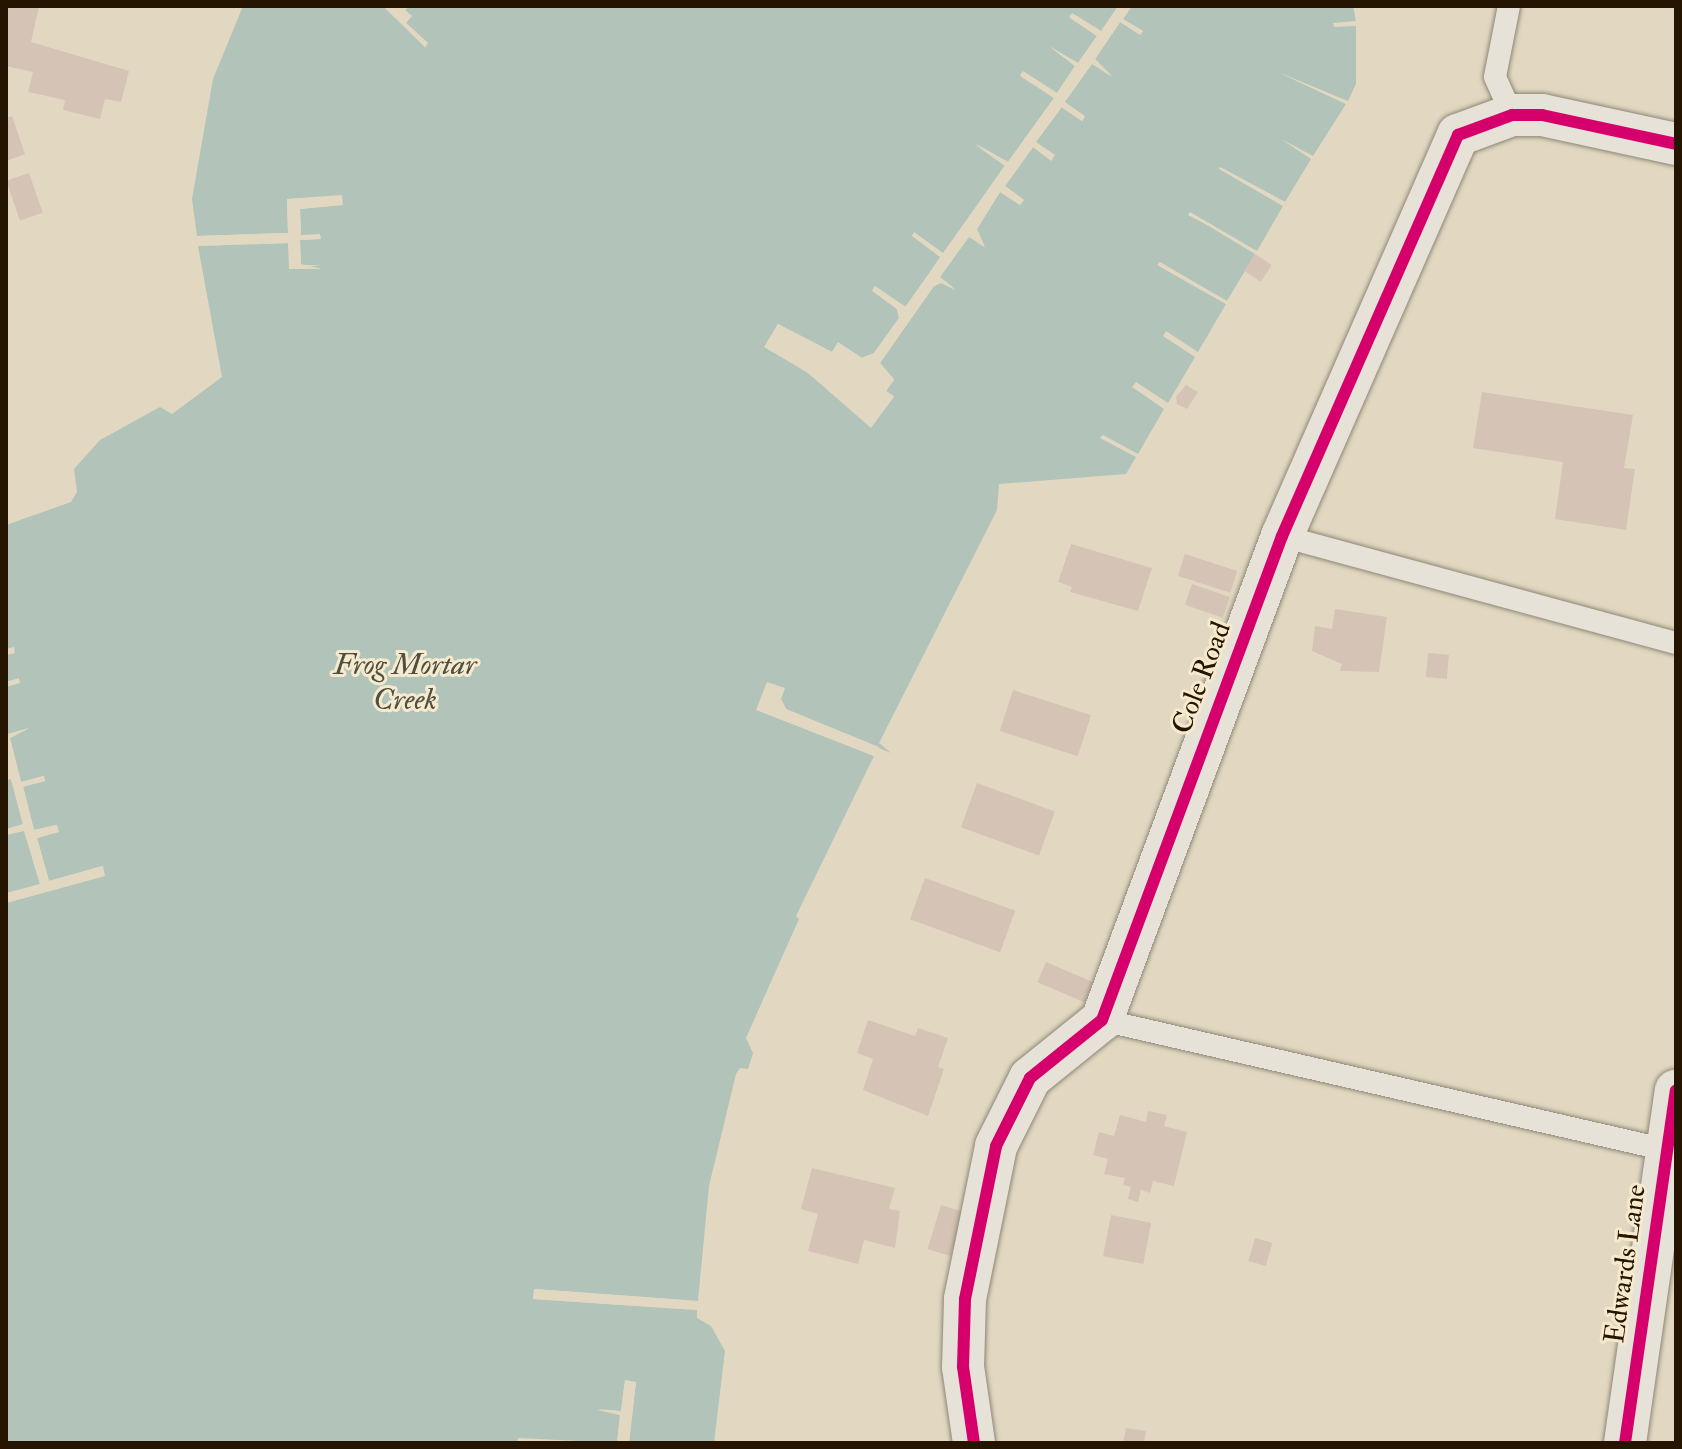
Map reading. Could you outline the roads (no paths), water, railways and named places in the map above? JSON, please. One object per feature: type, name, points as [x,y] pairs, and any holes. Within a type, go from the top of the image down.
[{"type":"street","name":"Cole Road","points":[[1102,1020],[1282,536],[1458,135],[1512,115],[1603,124],[1676,144]]},
{"type":"street","points":[[974,1443],[963,1367],[965,1299],[996,1146],[1030,1078],[1102,1020]]},
{"type":"street","name":"Edwards Lane","points":[[1625,1443],[1676,1091]]},
{"type":"lane","points":[[1509,6],[1495,77],[1512,115]]},
{"type":"lane","points":[[1282,536],[1676,643]]},
{"type":"lane","points":[[1102,1020],[1667,1150]]},
{"type":"water","name":"Frog Mortar Creek","points":[[243,6],[383,6],[425,47],[428,43],[406,23],[411,16],[405,10],[409,6],[1118,6],[1101,31],[1073,14],[1070,18],[1097,36],[1078,63],[1050,47],[1075,66],[1057,93],[1024,72],[1020,76],[1054,98],[1008,162],[975,143],[1005,165],[943,254],[914,233],[941,257],[905,307],[875,287],[873,291],[897,309],[899,318],[874,353],[862,358],[838,343],[832,352],[778,324],[765,347],[808,373],[871,427],[894,397],[886,391],[894,379],[880,363],[934,286],[941,283],[955,289],[940,277],[969,236],[984,247],[977,229],[1000,192],[1020,205],[1024,200],[1005,186],[1033,147],[1052,160],[1036,142],[1062,107],[1082,121],[1085,116],[1064,102],[1092,63],[1112,76],[1095,59],[1121,21],[1140,35],[1143,31],[1123,19],[1132,6],[1353,6],[1356,21],[1333,23],[1334,27],[1356,26],[1356,84],[1348,101],[1280,73],[1346,104],[1313,156],[1281,139],[1311,159],[1285,202],[1220,167],[1283,206],[1257,251],[1189,214],[1255,254],[1227,301],[1158,265],[1226,304],[1198,352],[1166,331],[1163,336],[1195,357],[1168,403],[1136,382],[1132,387],[1164,409],[1138,454],[1103,435],[1100,438],[1136,457],[1126,474],[999,484],[997,510],[879,743],[891,753],[786,709],[781,699],[784,688],[767,683],[757,710],[874,756],[796,916],[799,919],[746,1038],[753,1053],[748,1069],[740,1068],[736,1074],[709,1186],[698,1301],[535,1289],[533,1299],[697,1310],[697,1318],[711,1326],[725,1351],[714,1443],[629,1443],[636,1382],[625,1381],[621,1411],[597,1410],[620,1415],[617,1443],[518,1438],[517,1443],[6,1443],[6,903],[104,876],[102,866],[49,881],[37,838],[58,832],[56,825],[34,830],[23,786],[45,781],[43,776],[21,782],[10,738],[29,728],[8,734],[6,727],[6,687],[20,683],[19,678],[6,682],[6,655],[15,653],[14,647],[6,649],[6,525],[71,502],[77,492],[74,469],[100,440],[160,407],[172,414],[222,377],[198,246],[289,243],[289,269],[321,265],[301,265],[300,240],[320,239],[301,235],[300,209],[342,205],[342,196],[287,199],[288,233],[197,236],[192,199],[213,79]]},
{"type":"water","points":[[11,779],[23,825],[6,829],[6,780]]},
{"type":"water","points":[[24,830],[40,884],[6,893],[6,835]]}]
